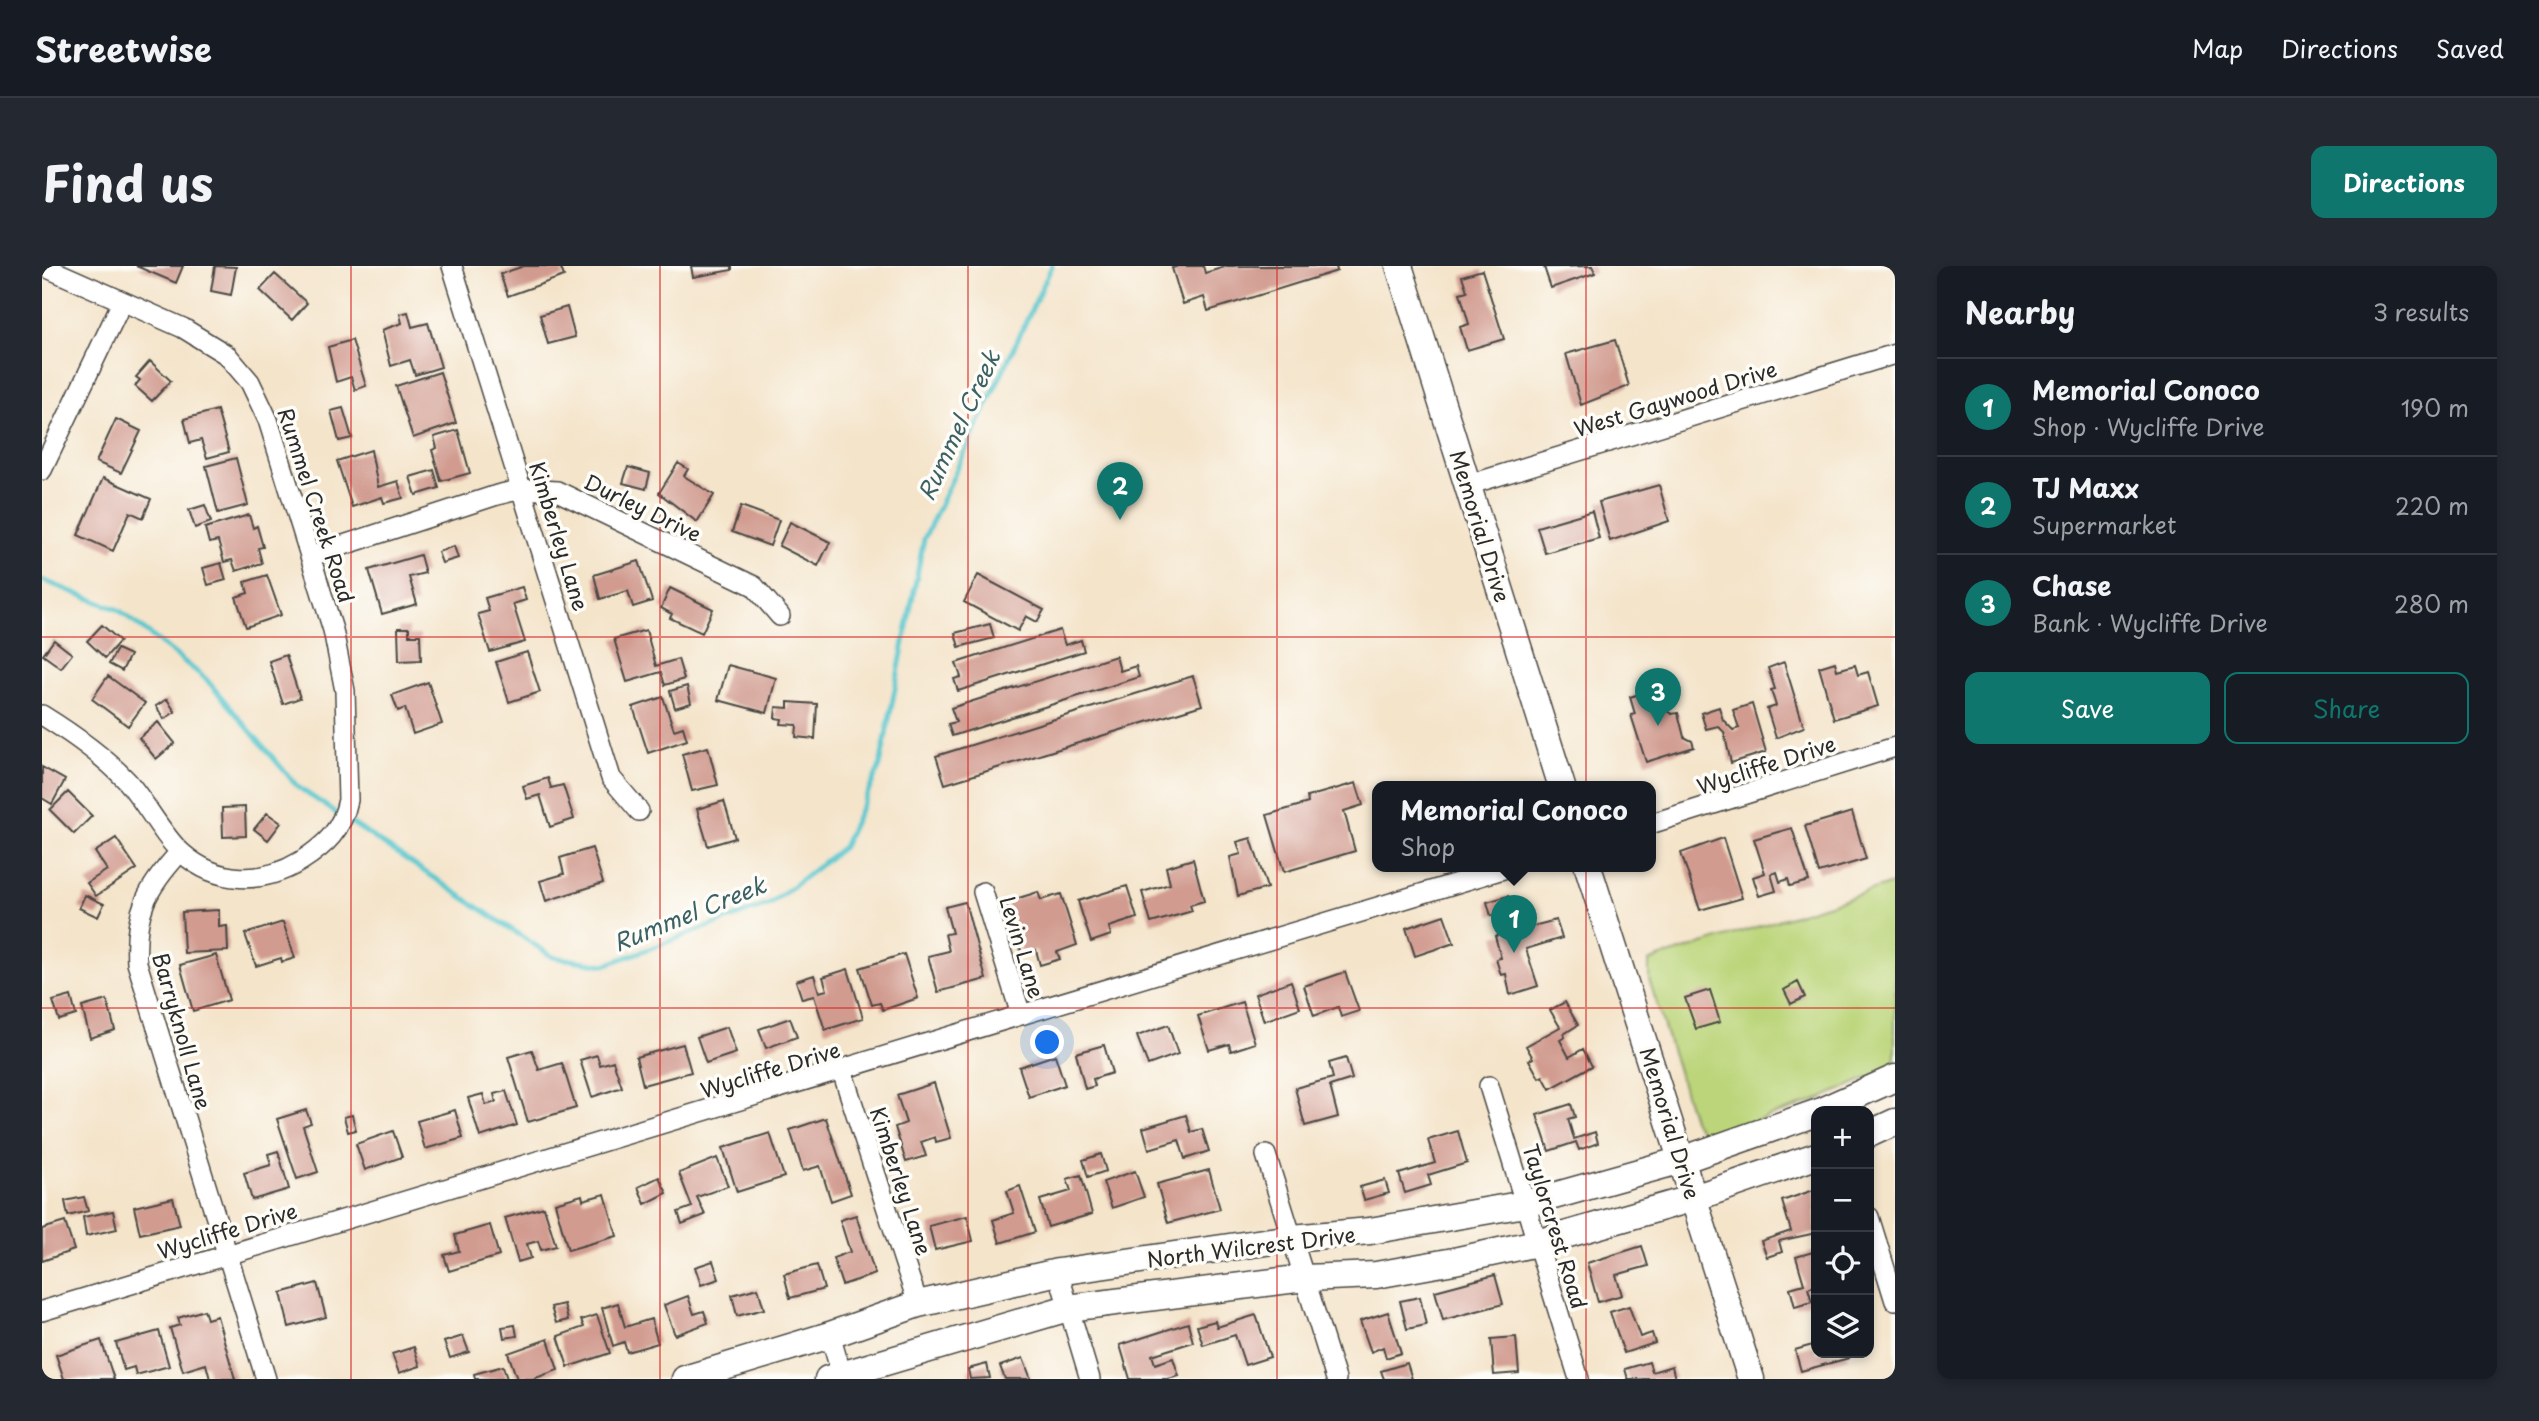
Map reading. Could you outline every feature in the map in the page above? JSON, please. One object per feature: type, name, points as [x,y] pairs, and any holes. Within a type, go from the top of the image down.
[{"type":"main road","name":"Memorial Drive","points":[[1399,266],[1560,781]]},
{"type":"main road","name":"Memorial Drive","points":[[1590,872],[1751,1379]]},
{"type":"main road","name":"North Wilcrest Drive","points":[[1835,1106],[1895,1078]]},
{"type":"main road","name":"North Wilcrest Drive","points":[[685,1379],[830,1335],[918,1304],[1058,1272],[1292,1238],[1370,1231],[1525,1204],[1682,1160],[1811,1115]]},
{"type":"main road","points":[[1874,1132],[1895,1122]]},
{"type":"main road","name":"North Wilcrest Drive","points":[[838,1378],[1068,1308],[1305,1279],[1376,1275],[1537,1243],[1694,1198],[1811,1158]]},
{"type":"street","name":"Rummel Creek Road","points":[[43,266],[183,328],[227,355],[250,382],[268,420],[332,629],[345,691],[348,800],[345,817],[335,835],[286,869],[254,879],[222,877],[180,852]]},
{"type":"street","name":"Kimberley Lane","points":[[452,266],[611,778],[639,811]]},
{"type":"street","points":[[42,470],[122,302]]},
{"type":"street","name":"West Gaywood Drive","points":[[1468,485],[1895,354]]},
{"type":"street","name":"Durley Drive","points":[[310,556],[522,489],[557,491],[754,586],[780,616]]},
{"type":"street","points":[[42,715],[126,780],[180,852]]},
{"type":"street","name":"Wycliffe Drive","points":[[1656,822],[1895,747]]},
{"type":"street","name":"Barryknoll Lane","points":[[180,852],[148,892],[139,913],[137,963],[266,1379]]},
{"type":"street","name":"Wycliffe Drive","points":[[42,1311],[1493,872]]},
{"type":"street","name":"Levin Lane","points":[[983,892],[1021,1014]]},
{"type":"street","name":"Kimberley Lane","points":[[842,1071],[918,1304]]},
{"type":"street","name":"Taylorcrest Road","points":[[1489,1086],[1579,1379]]},
{"type":"street","points":[[1266,1155],[1336,1379]]},
{"type":"street","points":[[1874,1232],[1895,1301]]},
{"type":"street","points":[[1058,1272],[1090,1379]]},
{"type":"street","points":[[830,1335],[838,1378]]},
{"type":"green space","points":[[1895,883],[1895,1066],[1815,1101],[1711,1136],[1702,1132],[1694,1122],[1649,979],[1649,961]]},
{"type":"building","points":[[136,266],[183,266],[176,283]]},
{"type":"building","points":[[215,266],[236,267],[231,295],[211,291]]},
{"type":"building","points":[[524,266],[560,266],[564,276],[508,296],[500,274]]},
{"type":"building","points":[[691,266],[732,266],[732,270],[693,277]]},
{"type":"building","points":[[1203,266],[1205,273],[1228,266],[1336,266],[1337,271],[1208,311],[1204,297],[1183,304],[1172,268]]},
{"type":"building","points":[[1593,266],[1595,273],[1551,288],[1544,267]]},
{"type":"building","points":[[1482,270],[1504,339],[1467,350],[1460,327],[1469,324],[1460,293],[1467,291],[1462,276]]},
{"type":"building","points":[[275,274],[307,303],[292,320],[260,290]]},
{"type":"building","points":[[567,307],[575,337],[548,344],[540,315]]},
{"type":"building","points":[[408,312],[412,327],[428,323],[441,367],[415,375],[410,360],[391,366],[382,330],[402,323],[400,314]]},
{"type":"building","points":[[352,340],[366,386],[355,390],[351,377],[336,382],[328,347]]},
{"type":"building","points":[[1615,340],[1629,386],[1581,405],[1566,354]]},
{"type":"building","points":[[150,361],[171,381],[152,401],[135,386],[140,380],[136,377]]},
{"type":"building","points":[[440,372],[456,423],[413,438],[396,386]]},
{"type":"building","points":[[343,408],[352,438],[339,441],[331,411]]},
{"type":"building","points":[[217,410],[229,452],[207,458],[201,440],[190,443],[184,419]]},
{"type":"building","points":[[116,419],[141,431],[121,473],[96,462]]},
{"type":"building","points":[[458,430],[470,473],[441,481],[432,450],[437,448],[434,437]]},
{"type":"building","points":[[371,450],[378,487],[398,481],[403,498],[384,503],[382,497],[352,507],[337,461]]},
{"type":"building","points":[[236,458],[248,505],[218,513],[206,466]]},
{"type":"building","points":[[678,463],[688,469],[684,476],[714,495],[697,522],[659,493]]},
{"type":"building","points":[[628,467],[650,473],[646,489],[623,483]]},
{"type":"building","points":[[434,470],[439,488],[416,495],[410,477]]},
{"type":"building","points":[[103,478],[151,499],[143,518],[130,512],[113,551],[78,535]]},
{"type":"building","points":[[1659,485],[1669,521],[1610,541],[1599,502]]},
{"type":"building","points":[[205,505],[211,522],[195,528],[189,510]]},
{"type":"building","points":[[741,506],[779,520],[770,546],[732,532]]},
{"type":"building","points":[[1592,511],[1599,538],[1545,553],[1537,527]]},
{"type":"building","points":[[249,515],[253,528],[257,526],[263,547],[258,548],[262,563],[236,571],[232,560],[224,562],[218,541],[209,543],[205,528]]},
{"type":"building","points":[[790,522],[830,542],[818,566],[779,546]]},
{"type":"building","points":[[454,546],[458,558],[442,563],[438,552]]},
{"type":"building","points":[[420,555],[425,573],[409,577],[417,604],[382,614],[369,570]]},
{"type":"building","points":[[639,561],[652,601],[633,607],[628,591],[600,599],[594,575]]},
{"type":"building","points":[[221,563],[226,580],[208,585],[203,568]]},
{"type":"building","points":[[267,575],[281,615],[246,627],[236,597],[248,593],[245,582]]},
{"type":"building","points":[[978,575],[1044,610],[1037,622],[1026,616],[1018,631],[964,602]]},
{"type":"building","points":[[522,587],[526,600],[513,604],[525,642],[490,652],[478,614],[489,611],[485,598]]},
{"type":"building","points":[[670,588],[713,609],[702,633],[670,618],[672,614],[661,608]]},
{"type":"building","points":[[990,624],[994,638],[959,647],[955,633]]},
{"type":"building","points":[[102,625],[120,641],[105,658],[87,641]]},
{"type":"building","points":[[398,628],[409,628],[409,635],[420,635],[421,660],[399,661]]},
{"type":"building","points":[[646,630],[656,666],[678,659],[684,679],[665,685],[661,672],[627,682],[614,639]]},
{"type":"building","points":[[1060,630],[1065,645],[1081,640],[1084,651],[958,691],[954,679],[961,677],[956,663]]},
{"type":"building","points":[[54,640],[72,654],[61,668],[43,655]]},
{"type":"building","points":[[117,649],[130,655],[122,671],[109,664]]},
{"type":"building","points":[[527,652],[540,692],[509,702],[496,662]]},
{"type":"building","points":[[286,655],[300,698],[283,704],[269,661]]},
{"type":"building","points":[[1116,656],[1120,671],[1136,666],[1139,677],[952,736],[948,724],[956,722],[951,708]]},
{"type":"building","points":[[1784,662],[1804,727],[1776,738],[1767,709],[1776,706],[1771,690],[1775,689],[1768,668]]},
{"type":"building","points":[[1835,662],[1837,670],[1855,665],[1858,675],[1868,672],[1878,706],[1834,719],[1819,667]]},
{"type":"building","points":[[728,665],[776,678],[767,713],[718,700]]},
{"type":"building","points":[[108,676],[145,703],[128,726],[92,699]]},
{"type":"building","points":[[1193,676],[1202,705],[945,784],[936,756]]},
{"type":"building","points":[[428,682],[442,724],[413,734],[405,708],[398,711],[392,695]]},
{"type":"building","points":[[687,686],[691,703],[675,708],[670,691]]},
{"type":"building","points":[[1646,692],[1658,706],[1672,714],[1678,713],[1684,737],[1692,741],[1694,747],[1646,762],[1631,715],[1635,714],[1630,697]]},
{"type":"building","points":[[663,697],[674,730],[683,727],[687,740],[648,753],[633,707]]},
{"type":"building","points":[[167,699],[175,712],[164,719],[156,706]]},
{"type":"building","points":[[788,702],[817,704],[815,739],[796,737],[797,725],[781,724],[782,719],[775,718],[776,707],[788,708]]},
{"type":"building","points":[[1752,704],[1766,752],[1731,763],[1724,732],[1718,726],[1706,729],[1701,713],[1719,707],[1723,720],[1733,730],[1739,728],[1733,710]]},
{"type":"building","points":[[158,722],[175,743],[156,759],[139,738]]},
{"type":"building","points":[[708,747],[718,785],[692,791],[682,754]]},
{"type":"building","points":[[42,767],[65,780],[52,804],[42,798]]},
{"type":"building","points":[[548,778],[551,788],[563,785],[574,819],[550,827],[540,795],[527,799],[523,786]]},
{"type":"building","points":[[1356,783],[1363,805],[1344,811],[1355,851],[1284,872],[1267,815],[1308,803],[1307,797]]},
{"type":"building","points":[[68,792],[92,816],[74,834],[50,810]]},
{"type":"building","points":[[724,801],[735,838],[708,846],[697,809]]},
{"type":"building","points":[[245,807],[246,836],[223,837],[222,808]]},
{"type":"building","points":[[1852,812],[1866,859],[1819,873],[1805,826]]},
{"type":"building","points":[[267,813],[281,823],[268,840],[254,829]]},
{"type":"building","points":[[1792,828],[1809,881],[1790,886],[1788,879],[1780,882],[1777,872],[1771,874],[1776,891],[1759,896],[1753,877],[1765,873],[1754,839]]},
{"type":"building","points":[[116,838],[137,869],[96,896],[87,883],[107,870],[95,852]]},
{"type":"building","points":[[1251,838],[1267,888],[1238,896],[1230,857],[1241,854],[1237,842]]},
{"type":"building","points":[[1723,838],[1742,898],[1700,910],[1681,853]]},
{"type":"building","points":[[592,848],[603,883],[546,901],[540,881],[564,874],[560,858]]},
{"type":"building","points":[[1193,859],[1204,901],[1190,905],[1192,911],[1151,923],[1142,892],[1170,884],[1166,867]]},
{"type":"building","points":[[1127,886],[1137,918],[1109,927],[1111,935],[1091,942],[1078,901]]},
{"type":"building","points":[[1038,892],[1041,900],[1061,894],[1077,945],[1057,952],[1060,959],[1040,965],[1036,950],[1022,954],[1006,902]]},
{"type":"building","points":[[85,895],[104,904],[98,917],[79,908]]},
{"type":"building","points":[[1508,896],[1512,910],[1491,916],[1487,902]]},
{"type":"building","points":[[965,902],[986,979],[938,992],[928,956],[949,951],[945,934],[952,933],[945,907]]},
{"type":"building","points":[[219,910],[219,927],[227,926],[228,951],[184,953],[182,912]]},
{"type":"building","points":[[1444,915],[1454,943],[1415,956],[1406,928]]},
{"type":"building","points":[[1556,920],[1562,938],[1526,949],[1538,986],[1510,995],[1506,974],[1501,975],[1496,959],[1501,958],[1495,936]]},
{"type":"building","points":[[283,922],[295,958],[282,962],[281,958],[256,966],[245,934]]},
{"type":"building","points":[[904,954],[918,998],[883,1010],[880,1003],[872,1005],[860,968]]},
{"type":"building","points":[[216,955],[229,1000],[193,1011],[180,965]]},
{"type":"building","points":[[848,969],[863,1018],[825,1030],[814,996],[802,999],[796,981],[814,975],[819,992],[827,990],[823,977]]},
{"type":"building","points":[[1345,972],[1359,1011],[1341,1017],[1338,1007],[1314,1016],[1304,986]]},
{"type":"building","points":[[1291,981],[1300,1008],[1264,1021],[1255,994]]},
{"type":"building","points":[[1798,982],[1805,997],[1791,1004],[1784,990]]},
{"type":"building","points":[[1710,990],[1720,1022],[1696,1029],[1685,998]]},
{"type":"building","points":[[71,996],[76,1015],[59,1020],[53,1001]]},
{"type":"building","points":[[107,1000],[115,1030],[90,1038],[82,1007]]},
{"type":"building","points":[[1242,1002],[1255,1043],[1231,1051],[1229,1044],[1209,1050],[1198,1016]]},
{"type":"building","points":[[1565,1002],[1578,1025],[1560,1040],[1569,1057],[1583,1049],[1592,1066],[1550,1089],[1543,1076],[1539,1078],[1529,1060],[1533,1058],[1526,1046],[1560,1027],[1550,1010]]},
{"type":"building","points":[[790,1018],[797,1037],[766,1048],[759,1029]]},
{"type":"building","points":[[1168,1025],[1178,1054],[1148,1065],[1137,1036]]},
{"type":"building","points":[[727,1027],[736,1053],[706,1063],[697,1037]]},
{"type":"building","points":[[683,1044],[691,1072],[643,1085],[636,1057]]},
{"type":"building","points":[[1104,1045],[1112,1073],[1093,1079],[1095,1086],[1085,1089],[1076,1053]]},
{"type":"building","points":[[532,1050],[539,1070],[562,1063],[576,1108],[528,1122],[508,1057]]},
{"type":"building","points":[[597,1055],[600,1065],[613,1061],[622,1087],[592,1097],[580,1060]]},
{"type":"building","points":[[1055,1055],[1065,1085],[1029,1097],[1019,1067]]},
{"type":"building","points":[[1346,1058],[1352,1079],[1330,1086],[1338,1117],[1305,1126],[1295,1088],[1333,1078],[1329,1063]]},
{"type":"building","points":[[934,1083],[951,1138],[936,1142],[935,1137],[921,1142],[926,1156],[906,1162],[895,1127],[906,1123],[897,1095]]},
{"type":"building","points":[[506,1091],[517,1125],[480,1137],[468,1098],[483,1094],[486,1105],[496,1102],[494,1094]]},
{"type":"building","points":[[1571,1104],[1575,1117],[1568,1119],[1574,1139],[1595,1132],[1598,1143],[1579,1150],[1576,1142],[1549,1151],[1537,1115]]},
{"type":"building","points":[[306,1110],[311,1123],[303,1126],[318,1172],[297,1179],[277,1119]]},
{"type":"building","points":[[455,1110],[463,1138],[425,1149],[417,1121]]},
{"type":"building","points":[[352,1115],[356,1130],[348,1132],[344,1117]]},
{"type":"building","points":[[1186,1115],[1191,1132],[1202,1129],[1209,1151],[1185,1159],[1179,1140],[1149,1149],[1143,1128]]},
{"type":"building","points":[[826,1118],[851,1194],[831,1201],[820,1166],[803,1171],[790,1130]]},
{"type":"building","points":[[393,1131],[402,1157],[365,1170],[356,1144]]},
{"type":"building","points":[[1458,1131],[1467,1163],[1428,1175],[1431,1185],[1405,1193],[1399,1174],[1435,1163],[1428,1140]]},
{"type":"building","points":[[770,1133],[784,1177],[737,1192],[723,1148]]},
{"type":"building","points":[[278,1151],[289,1189],[252,1200],[244,1173],[271,1165],[268,1154]]},
{"type":"building","points":[[1101,1154],[1106,1171],[1088,1177],[1083,1160]]},
{"type":"building","points":[[717,1158],[728,1186],[697,1197],[705,1215],[682,1224],[678,1212],[692,1207],[679,1173]]},
{"type":"building","points":[[1209,1170],[1220,1209],[1168,1223],[1157,1184]]},
{"type":"building","points":[[1135,1171],[1144,1197],[1112,1208],[1103,1182]]},
{"type":"building","points":[[1081,1175],[1092,1214],[1048,1227],[1040,1200],[1071,1191],[1067,1179]]},
{"type":"building","points":[[659,1177],[667,1193],[645,1204],[638,1187]]},
{"type":"building","points":[[1385,1180],[1389,1193],[1364,1200],[1360,1187]]},
{"type":"building","points":[[1020,1186],[1035,1232],[1000,1243],[993,1220],[1014,1213],[1007,1191]]},
{"type":"building","points":[[1811,1191],[1811,1234],[1779,1241],[1782,1252],[1767,1257],[1761,1241],[1791,1231],[1782,1201]]},
{"type":"building","points":[[605,1194],[617,1236],[568,1250],[555,1203],[582,1195],[583,1200]]},
{"type":"building","points":[[84,1197],[88,1211],[68,1216],[65,1201]]},
{"type":"building","points":[[173,1198],[180,1225],[140,1234],[134,1207]]},
{"type":"building","points":[[544,1207],[556,1246],[541,1250],[538,1241],[527,1244],[531,1258],[518,1262],[505,1218]]},
{"type":"building","points":[[113,1211],[117,1229],[86,1236],[83,1217]]},
{"type":"building","points":[[856,1215],[875,1274],[842,1285],[833,1258],[850,1252],[840,1220]]},
{"type":"building","points":[[967,1216],[973,1241],[935,1250],[929,1226]]},
{"type":"building","points":[[65,1222],[74,1250],[42,1261],[42,1229]]},
{"type":"building","points":[[490,1225],[499,1256],[449,1271],[444,1255],[459,1251],[455,1235]]},
{"type":"building","points":[[1642,1246],[1648,1266],[1616,1275],[1622,1295],[1598,1302],[1587,1263]]},
{"type":"building","points":[[1811,1252],[1811,1287],[1808,1288],[1811,1302],[1795,1307],[1790,1288],[1804,1284],[1796,1257]]},
{"type":"building","points":[[713,1261],[719,1279],[701,1285],[695,1267]]},
{"type":"building","points":[[817,1265],[824,1289],[790,1298],[784,1274]]},
{"type":"building","points":[[1495,1275],[1503,1304],[1443,1320],[1435,1291]]},
{"type":"building","points":[[317,1283],[326,1317],[289,1327],[281,1293]]},
{"type":"building","points":[[758,1288],[764,1309],[737,1316],[732,1295]]},
{"type":"building","points":[[688,1296],[694,1314],[704,1311],[708,1323],[675,1335],[664,1305]]},
{"type":"building","points":[[1420,1297],[1426,1325],[1407,1329],[1400,1301]]},
{"type":"building","points":[[618,1303],[625,1327],[651,1319],[658,1343],[627,1352],[624,1342],[613,1346],[602,1308]]},
{"type":"building","points":[[564,1304],[568,1320],[556,1323],[551,1307]]},
{"type":"building","points":[[1629,1306],[1640,1337],[1652,1333],[1655,1343],[1624,1353],[1610,1312]]},
{"type":"building","points":[[204,1310],[207,1319],[217,1316],[235,1379],[210,1379],[206,1364],[183,1371],[170,1328],[180,1325],[178,1318]]},
{"type":"building","points":[[1388,1312],[1401,1353],[1386,1358],[1383,1347],[1371,1352],[1360,1321]]},
{"type":"building","points":[[597,1315],[610,1353],[568,1367],[558,1336],[584,1327],[581,1320]]},
{"type":"building","points":[[1256,1315],[1270,1357],[1245,1365],[1235,1335],[1203,1345],[1197,1326],[1215,1321],[1217,1327]]},
{"type":"building","points":[[1188,1323],[1193,1342],[1152,1355],[1155,1364],[1173,1358],[1179,1376],[1168,1379],[1130,1379],[1120,1345]]},
{"type":"building","points":[[515,1325],[517,1336],[504,1338],[502,1327]]},
{"type":"building","points":[[159,1331],[169,1366],[136,1375],[134,1367],[124,1370],[116,1343]]},
{"type":"building","points":[[463,1336],[469,1352],[450,1358],[444,1342]]},
{"type":"building","points":[[1516,1337],[1519,1373],[1494,1375],[1491,1339]]},
{"type":"building","points":[[548,1339],[558,1370],[533,1379],[517,1379],[508,1353]]},
{"type":"building","points":[[101,1340],[114,1379],[64,1379],[56,1355]]},
{"type":"building","points":[[1811,1345],[1811,1358],[1849,1358],[1801,1371],[1795,1350]]},
{"type":"building","points":[[414,1347],[420,1366],[399,1373],[392,1354]]},
{"type":"building","points":[[1023,1358],[1031,1379],[1005,1379],[1000,1366]]},
{"type":"building","points":[[1649,1362],[1652,1372],[1672,1366],[1675,1379],[1628,1379],[1625,1369]]},
{"type":"building","points":[[1407,1363],[1412,1379],[1384,1379],[1381,1371]]},
{"type":"building","points":[[987,1364],[990,1378],[970,1379],[968,1369]]},
{"type":"building","points":[[503,1366],[507,1379],[475,1379],[474,1374]]},
{"type":"waterway","name":"Rummel Creek","points":[[347,820],[553,957],[605,965],[770,904],[843,847],[880,766],[924,539],[1052,266]]},
{"type":"waterway","name":"Rummel Creek","points":[[42,580],[119,610],[206,679],[298,787],[339,815]]},
{"type":"place","name":"TJ Maxx","points":[[1120,520]]},
{"type":"place","name":"Chase","points":[[1658,726]]},
{"type":"place","name":"Memorial Conoco","points":[[1514,953]]}]
